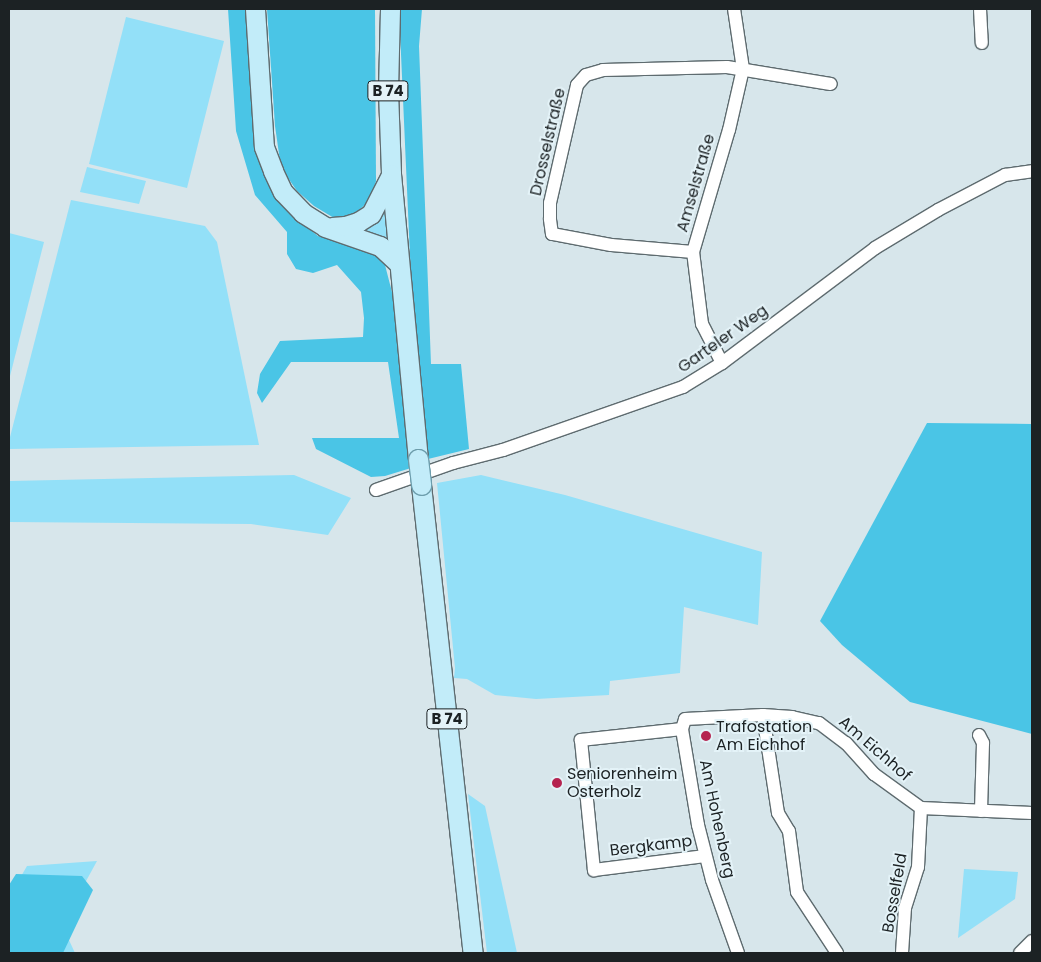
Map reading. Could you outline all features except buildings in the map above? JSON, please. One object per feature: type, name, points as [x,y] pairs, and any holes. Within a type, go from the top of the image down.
[{"type":"main road","points":[[255,9],[264,146],[283,192],[303,213],[325,227],[380,246],[399,264]]},
{"type":"main road","name":"B 74","points":[[390,9],[388,91],[391,174],[418,459],[473,953]]},
{"type":"main road","points":[[325,227],[346,226],[358,222],[371,214],[391,174]]},
{"type":"street","name":"Amselstraße","points":[[722,363],[702,324],[693,252],[729,130],[743,70],[734,9]]},
{"type":"street","points":[[980,9],[982,44]]},
{"type":"street","name":"Drosselstraße","points":[[693,252],[611,245],[552,234],[550,203],[577,85],[586,75],[603,70],[727,66],[743,70]]},
{"type":"street","points":[[743,70],[830,84]]},
{"type":"street","name":"Garteler Weg","points":[[376,490],[453,463],[503,450],[683,387],[722,363],[874,248],[938,210],[1005,175],[1032,170]]},
{"type":"street","points":[[763,715],[778,813],[790,831],[797,892],[837,953]]},
{"type":"street","name":"Am Eichhof","points":[[683,724],[763,715],[792,716],[819,723],[846,744],[874,774],[921,808]]},
{"type":"street","name":"Am Hohenberg","points":[[683,724],[706,856],[738,953]]},
{"type":"street","name":"Bergkamp","points":[[683,724],[581,740],[594,870],[706,856]]},
{"type":"street","points":[[979,735],[984,743],[981,811]]},
{"type":"street","points":[[921,808],[1032,813]]},
{"type":"street","name":"Bosselfeld","points":[[902,953],[905,908],[918,867],[921,808]]},
{"type":"street","points":[[1020,953],[1032,942]]},
{"type":"shaded area","points":[[228,9],[247,9],[252,107],[256,144],[296,218],[318,236],[378,253],[385,265],[393,296],[411,468],[385,476],[371,477],[316,449],[312,438],[399,438],[388,362],[291,362],[262,403],[257,393],[260,374],[280,341],[363,337],[364,318],[361,292],[337,265],[313,273],[296,269],[287,254],[287,232],[255,195],[236,131]]},
{"type":"shaded area","points":[[267,9],[375,9],[376,181],[371,199],[355,214],[334,218],[314,206],[297,191],[281,168],[275,126]]},
{"type":"shaded area","points":[[399,9],[422,9],[419,46],[431,364],[461,364],[469,449],[428,459],[411,279]]},
{"type":"shaded area","points":[[126,17],[224,41],[187,188],[89,164]]},
{"type":"shaded area","points":[[87,167],[146,181],[139,204],[80,192]]},
{"type":"shaded area","points":[[71,200],[205,226],[217,242],[259,445],[9,449],[9,441]]},
{"type":"shaded area","points":[[387,206],[390,247],[340,228]]},
{"type":"shaded area","points":[[9,233],[44,242],[9,380]]},
{"type":"shaded area","points":[[927,423],[1032,424],[1032,734],[910,702],[842,645],[820,621]]},
{"type":"shaded area","points":[[294,475],[351,498],[328,535],[251,524],[9,522],[9,481]]},
{"type":"shaded area","points":[[481,475],[565,495],[762,552],[758,625],[684,607],[680,673],[610,681],[609,695],[536,699],[495,695],[467,679],[454,678],[455,668],[437,483]]},
{"type":"shaded area","points":[[468,794],[485,806],[517,953],[487,953]]},
{"type":"shaded area","points":[[97,861],[62,925],[75,953],[9,953],[9,897],[27,866]]},
{"type":"shaded area","points":[[964,869],[1018,872],[1015,899],[958,938]]},
{"type":"shaded area","points":[[16,874],[82,876],[93,890],[63,953],[9,953],[9,885]]},
{"type":"place","name":"Trafostation Am Eichhof","points":[[706,736]]},
{"type":"place","name":"Seniorenheim Osterholz","points":[[557,783]]}]
